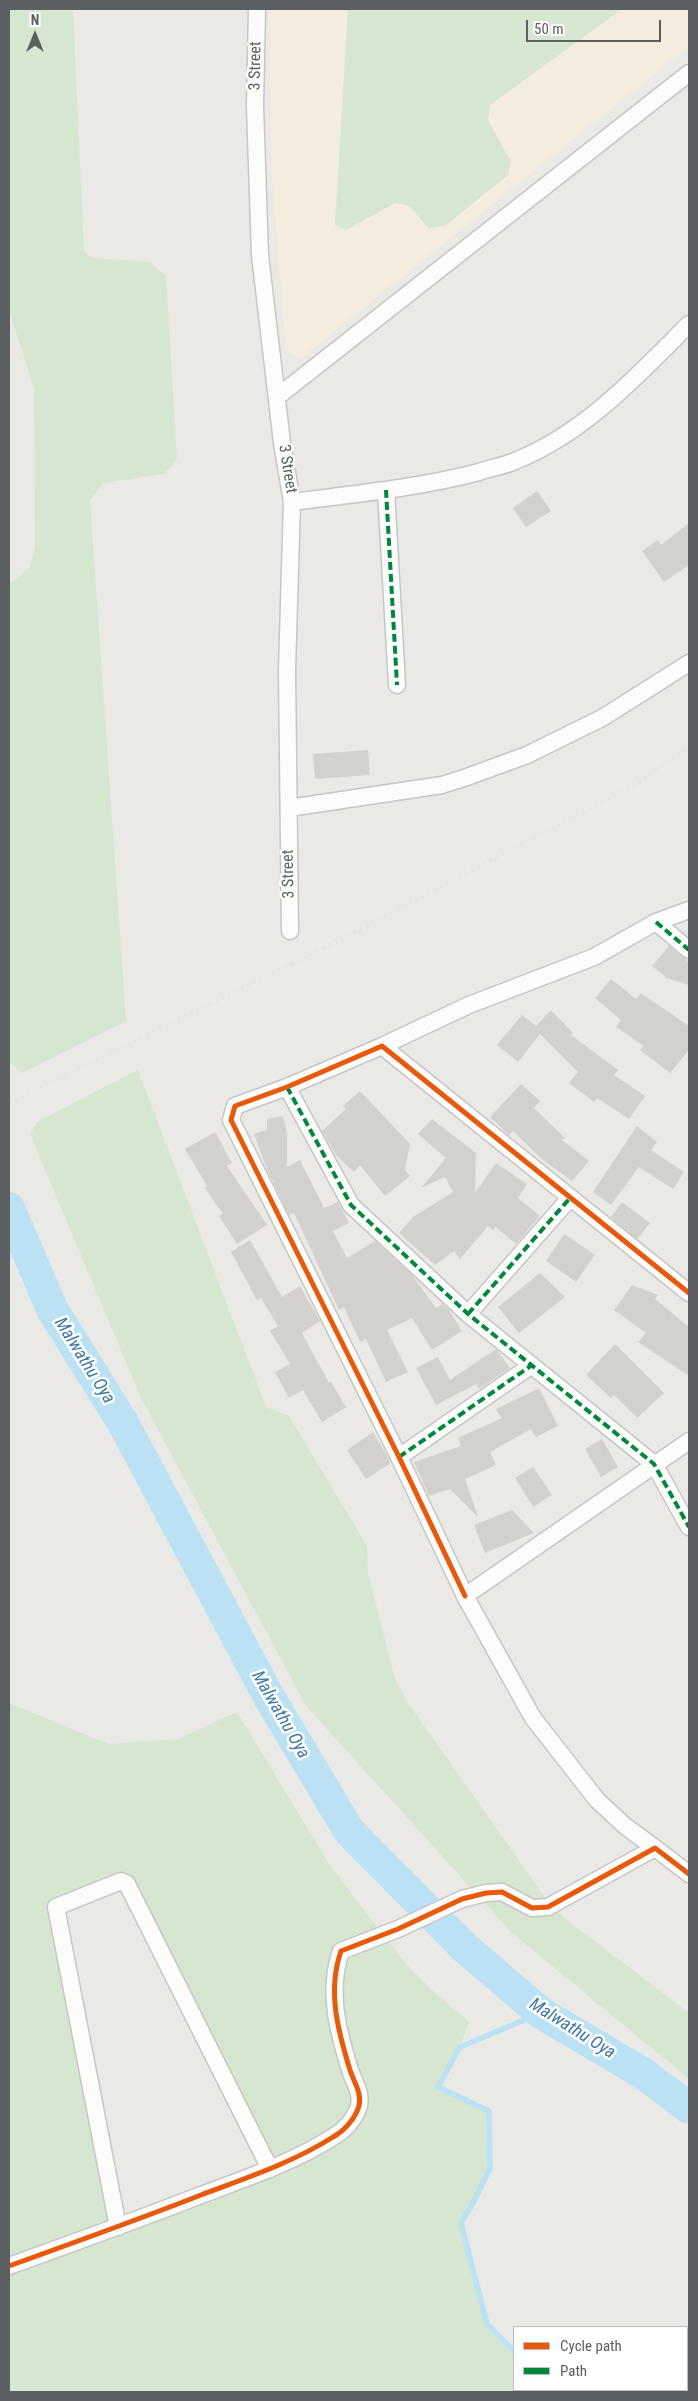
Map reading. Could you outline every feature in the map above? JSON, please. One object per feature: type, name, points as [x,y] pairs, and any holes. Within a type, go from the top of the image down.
[{"type":"street","name":"3 Street","points":[[257,9],[255,106],[260,255],[292,502],[287,670],[290,931]]},
{"type":"street","points":[[277,397],[689,74]]},
{"type":"street","points":[[292,502],[386,490],[457,477],[514,462],[557,440],[616,397],[689,324]]},
{"type":"street","points":[[386,490],[397,685]]},
{"type":"street","points":[[289,808],[442,785],[467,777],[560,740],[602,718],[689,663]]},
{"type":"street","points":[[689,910],[656,922],[594,957],[469,1005],[382,1046],[287,1087],[235,1106],[231,1120],[399,1457],[465,1596],[533,1718],[597,1800],[625,1826],[689,1874]]},
{"type":"street","points":[[656,922],[689,950]]},
{"type":"street","points":[[382,1046],[689,1293]]},
{"type":"street","points":[[287,1087],[351,1205],[468,1314],[654,1464],[689,1527]]},
{"type":"street","points":[[468,1314],[570,1198]]},
{"type":"street","points":[[399,1457],[532,1365]]},
{"type":"street","points":[[465,1596],[689,1441]]},
{"type":"street","points":[[9,2266],[270,2169],[334,2137],[353,2120],[359,2105],[358,2088],[351,2072],[337,2022],[334,1996],[335,1968],[341,1951],[398,1929],[462,1899],[502,1892],[532,1908],[548,1907],[655,1848]]},
{"type":"street","points":[[118,2226],[56,1907],[121,1881],[127,1884],[270,2169]]},
{"type":"shaded area","points":[[269,9],[348,9],[335,225],[346,230],[395,203],[410,206],[428,228],[445,226],[508,175],[511,162],[488,120],[490,105],[622,9],[689,9],[689,46],[301,358],[286,351],[272,174]]},
{"type":"green space","points":[[9,9],[73,9],[84,252],[93,258],[150,262],[166,276],[177,459],[164,474],[103,483],[90,501],[126,1021],[22,1073],[9,1062],[9,585],[30,567],[35,548],[34,388],[9,311]]},
{"type":"green space","points":[[348,9],[622,9],[490,105],[488,120],[511,162],[508,175],[445,226],[428,228],[410,206],[395,203],[346,230],[335,225]]},
{"type":"green space","points":[[138,1070],[266,1407],[289,1416],[367,1546],[368,1573],[395,1679],[408,1703],[544,1896],[563,1917],[689,2013],[689,2079],[511,1932],[306,1706],[141,1398],[30,1134],[37,1122]]},
{"type":"green space","points":[[9,1703],[108,1744],[178,1739],[237,1712],[329,1864],[404,1962],[434,1992],[469,2022],[460,2047],[438,2087],[489,2111],[490,2168],[471,2207],[461,2222],[487,2324],[513,2350],[513,2391],[602,2392],[9,2392]],"holes":[[[121,1881],[270,2169],[118,2226],[56,1907]]]},
{"type":"building","points":[[537,491],[551,511],[526,527],[513,508]]},
{"type":"building","points":[[689,523],[689,565],[664,582],[642,551],[658,540],[661,545]]},
{"type":"building","points":[[368,750],[370,775],[315,779],[313,754]]},
{"type":"building","points":[[669,946],[689,962],[689,985],[667,978],[652,966]]},
{"type":"building","points":[[611,979],[636,999],[641,993],[689,1026],[689,1050],[670,1073],[640,1050],[644,1046],[616,1027],[621,1020],[595,998]]},
{"type":"building","points":[[551,1010],[573,1033],[571,1035],[618,1070],[614,1075],[645,1096],[629,1119],[597,1098],[594,1102],[569,1083],[578,1072],[540,1034],[518,1062],[497,1045],[522,1015],[536,1026]]},
{"type":"building","points":[[521,1084],[540,1101],[534,1108],[565,1138],[562,1140],[589,1161],[572,1181],[543,1160],[513,1131],[509,1135],[490,1117]]},
{"type":"building","points":[[360,1091],[410,1144],[405,1170],[410,1176],[385,1196],[360,1165],[354,1172],[336,1155],[322,1131],[346,1109],[343,1106]]},
{"type":"building","points":[[283,1116],[287,1133],[287,1167],[300,1160],[324,1208],[338,1202],[349,1223],[333,1231],[347,1258],[375,1241],[412,1275],[436,1308],[442,1304],[449,1310],[462,1331],[432,1350],[412,1318],[387,1330],[408,1372],[386,1382],[366,1339],[360,1342],[344,1307],[339,1310],[294,1213],[289,1215],[266,1167],[254,1134],[267,1130],[267,1119]]},
{"type":"building","points":[[432,1119],[476,1153],[475,1193],[496,1163],[527,1184],[518,1198],[540,1216],[516,1244],[496,1227],[493,1230],[488,1226],[460,1259],[454,1251],[435,1265],[399,1233],[413,1217],[453,1192],[445,1177],[421,1188],[446,1158],[418,1134]]},
{"type":"building","points":[[637,1126],[657,1142],[651,1150],[684,1172],[673,1189],[639,1167],[611,1205],[593,1192]]},
{"type":"building","points":[[215,1132],[232,1163],[227,1166],[267,1225],[237,1244],[219,1216],[223,1214],[205,1188],[207,1186],[185,1149]]},
{"type":"building","points":[[622,1202],[650,1223],[637,1239],[611,1217]]},
{"type":"building","points":[[564,1234],[595,1255],[576,1282],[546,1261]]},
{"type":"building","points":[[250,1240],[282,1297],[300,1286],[320,1321],[302,1333],[329,1383],[331,1382],[346,1407],[322,1422],[303,1390],[289,1398],[275,1372],[290,1364],[270,1331],[278,1326],[261,1298],[257,1300],[231,1252]]},
{"type":"building","points":[[540,1273],[565,1297],[519,1333],[498,1307]]},
{"type":"building","points":[[632,1285],[658,1295],[655,1299],[689,1327],[689,1376],[638,1342],[646,1333],[614,1310]]},
{"type":"building","points":[[615,1344],[664,1393],[637,1418],[614,1395],[611,1398],[586,1375]]},
{"type":"building","points":[[496,1349],[510,1368],[479,1389],[476,1384],[436,1405],[416,1368],[438,1357],[450,1380]]},
{"type":"building","points":[[539,1388],[558,1426],[536,1437],[531,1429],[490,1452],[496,1465],[465,1479],[478,1517],[450,1489],[429,1496],[414,1462],[461,1446],[458,1438],[502,1418],[496,1409]]},
{"type":"building","points":[[373,1432],[391,1463],[366,1479],[347,1450]]},
{"type":"building","points":[[602,1439],[618,1467],[601,1477],[585,1449]]},
{"type":"building","points":[[533,1467],[552,1495],[533,1507],[515,1478]]},
{"type":"building","points":[[512,1510],[534,1533],[485,1553],[474,1525]]},
{"type":"waterway","name":"Malwathu Oya","points":[[9,1208],[52,1309],[123,1423],[269,1697],[349,1831],[464,1947],[541,2013],[644,2074],[689,2108]]},
{"type":"waterway","points":[[513,2350],[487,2324],[461,2222],[471,2207],[490,2168],[489,2111],[438,2087],[460,2047],[541,2013]]},
{"type":"railway","points":[[9,1103],[336,942],[641,781],[689,747]]},
{"type":"marked path","points":[[386,490],[397,685]]},
{"type":"marked path","points":[[656,922],[689,950]]},
{"type":"marked path","points":[[287,1087],[351,1205],[468,1314],[654,1464],[689,1527]]},
{"type":"marked path","points":[[468,1314],[570,1198]]},
{"type":"marked path","points":[[399,1457],[532,1365]]},
{"type":"cycle path","points":[[465,1596],[399,1457],[231,1120],[235,1106],[287,1087],[382,1046],[689,1293]]},
{"type":"cycle path","points":[[9,2266],[268,2169],[301,2155],[345,2128],[355,2115],[360,2101],[359,2092],[350,2070],[342,2041],[336,2011],[335,1981],[341,1951],[398,1929],[462,1899],[486,1893],[502,1892],[532,1908],[548,1907],[655,1848],[689,1874]]}]
